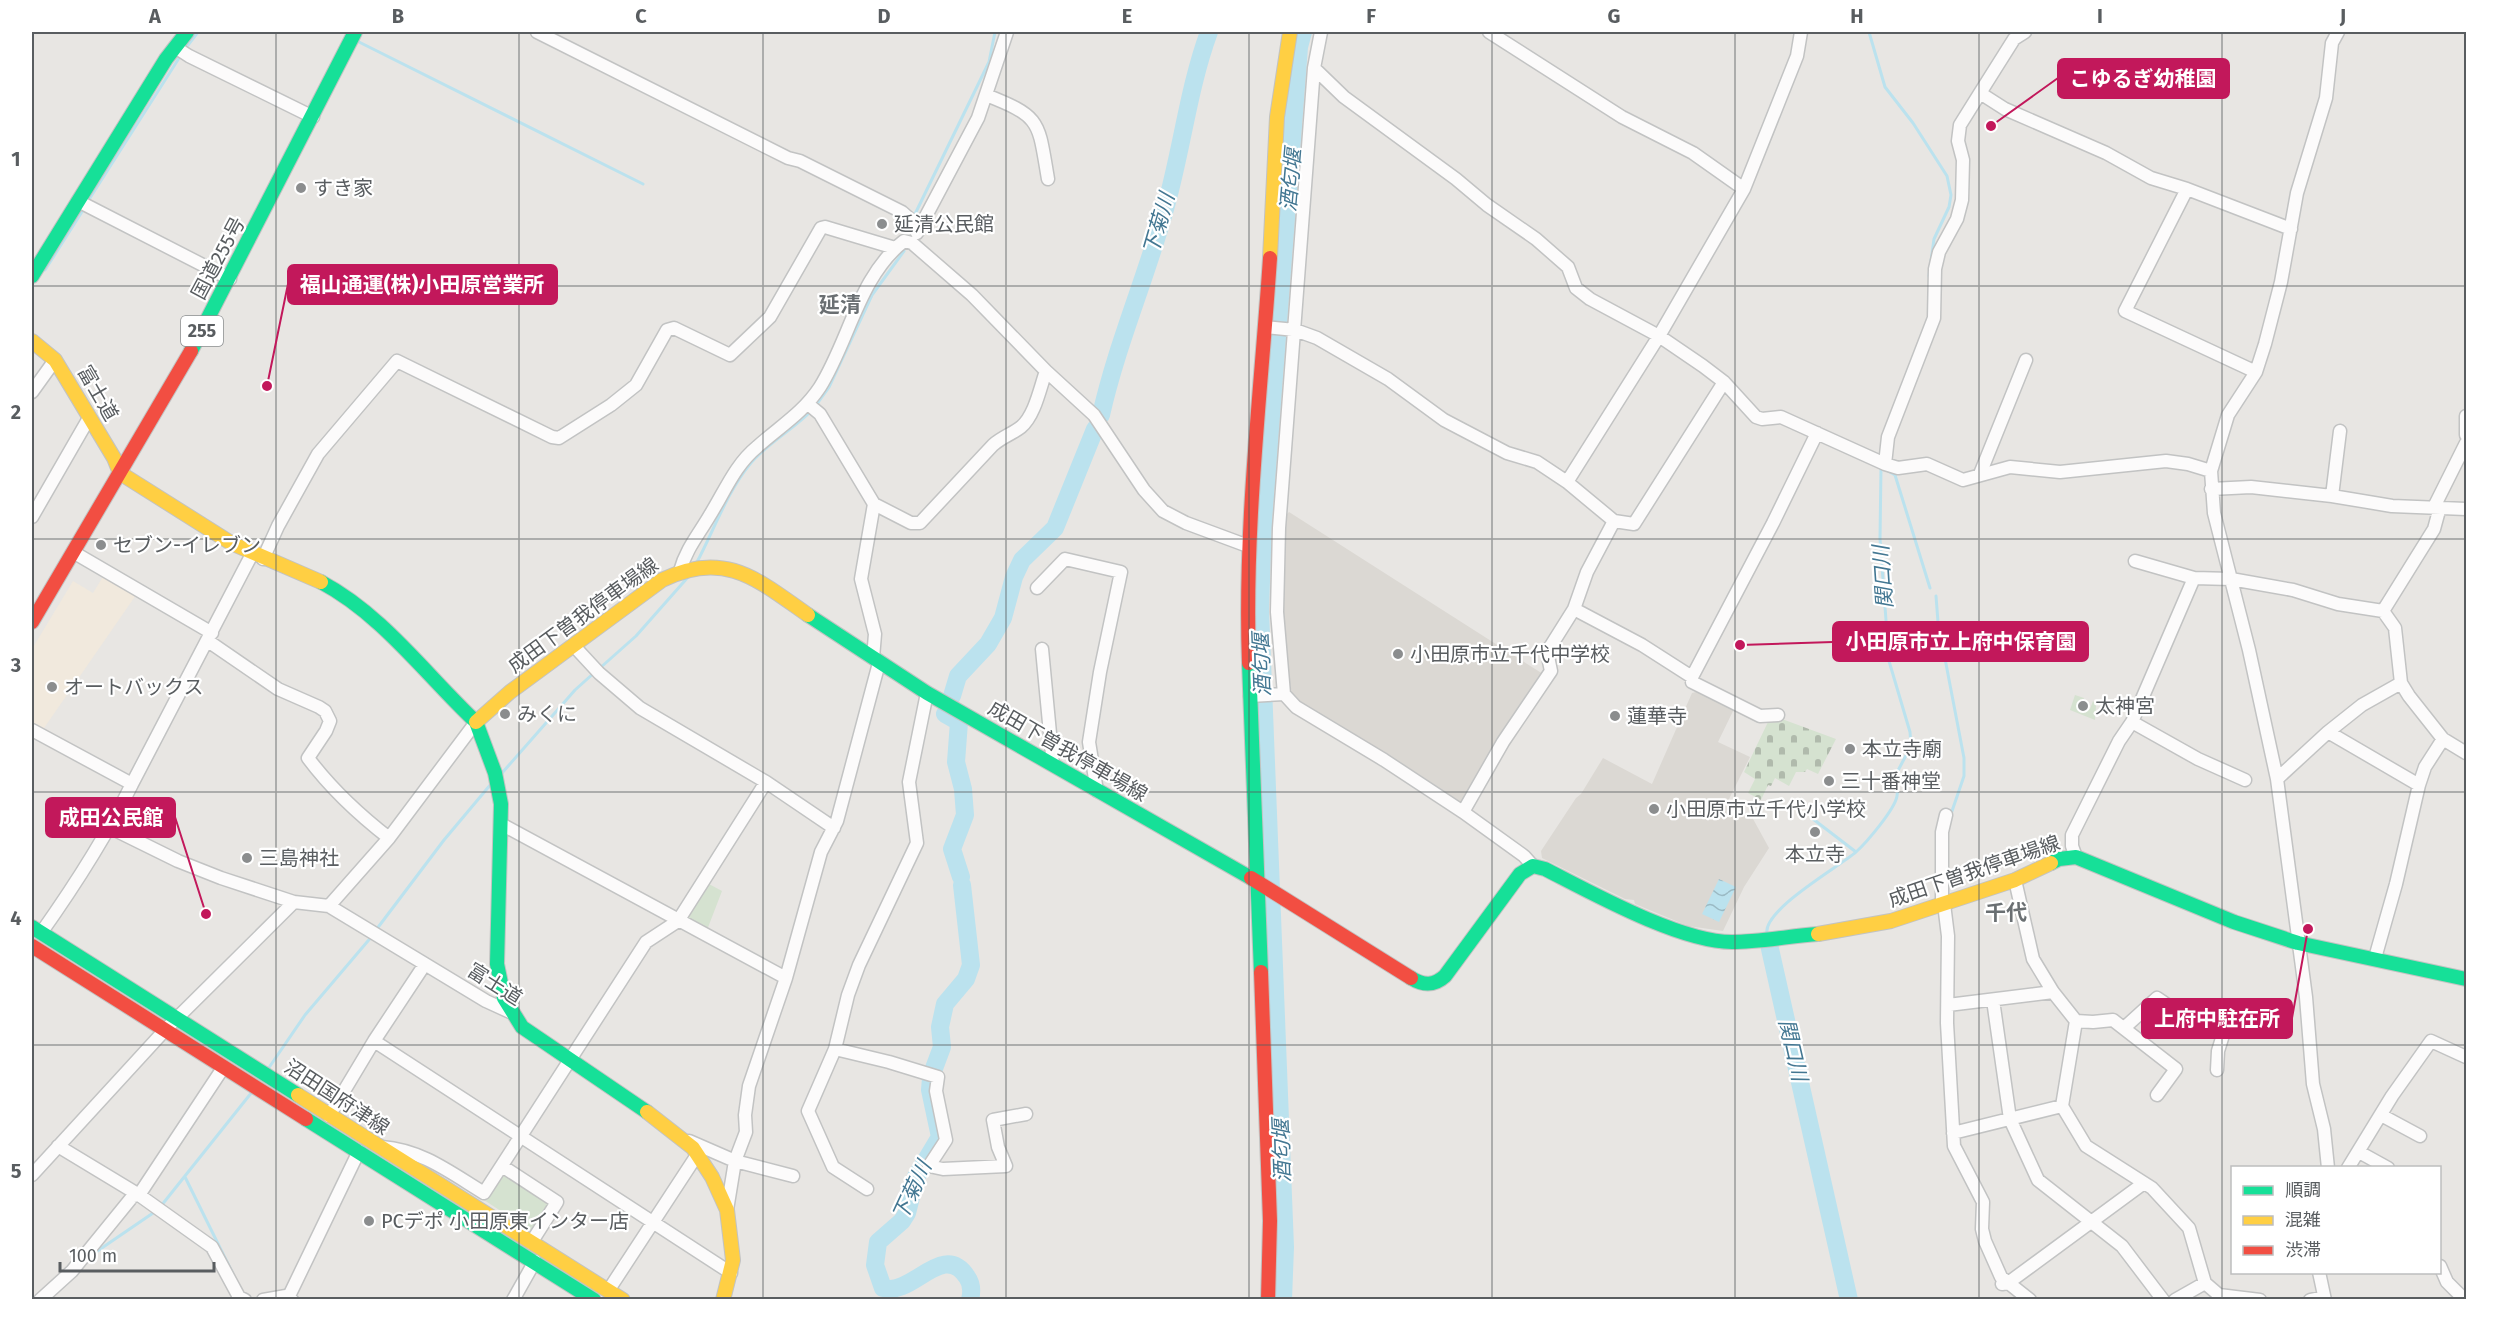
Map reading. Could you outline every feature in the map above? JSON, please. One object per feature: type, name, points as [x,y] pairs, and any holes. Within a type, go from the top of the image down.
[{"type":"main road","points":[[32,276],[84,204],[179,50],[187,32]]},
{"type":"main road","name":"国道255号","points":[[32,622],[230,279],[355,32]]},
{"type":"main road","points":[[1268,1299],[1270,1221],[1247,611],[1248,546],[1265,327],[1278,103],[1284,56],[1290,32]]},
{"type":"main road","name":"富士道","points":[[32,341],[55,360],[114,458],[120,473]]},
{"type":"main road","points":[[120,473],[210,532],[329,587],[360,608],[476,722],[496,778],[501,824],[497,964],[500,988],[510,1012]]},
{"type":"main road","name":"成田下曽我停車場線","points":[[476,722],[510,692],[662,580],[680,571],[715,567],[750,574],[876,661],[927,693],[1286,898],[1420,984],[1431,986],[1440,983],[1520,874],[1533,866],[1545,869],[1625,909],[1692,935],[1730,942],[1825,933],[1891,921],[2015,880],[2059,859],[2076,857],[2234,922],[2298,944],[2374,958],[2466,980]]},
{"type":"main road","name":"沼田国府津線","points":[[36,930],[623,1299]]},
{"type":"main road","name":"沼田国府津線","points":[[34,951],[360,1151],[535,1261],[587,1298]]},
{"type":"main road","name":"富士道","points":[[510,1012],[522,1027],[685,1140],[697,1155],[712,1177],[727,1210],[733,1260],[723,1299]]},
{"type":"street","points":[[537,32],[788,158],[800,161],[902,212],[919,227]]},
{"type":"street","points":[[912,243],[978,118],[1007,32]]},
{"type":"street","points":[[1279,695],[1277,612],[1279,528],[1314,68],[1321,32]]},
{"type":"street","points":[[1490,32],[1622,117],[1693,153],[1744,189]]},
{"type":"street","points":[[1567,482],[1659,336],[1744,189],[1797,56],[1801,32]]},
{"type":"street","points":[[1881,462],[1888,437],[1934,318],[1935,269],[1939,252],[1957,219],[1962,200],[1963,160],[1958,141],[1960,125],[2014,39],[2025,32]]},
{"type":"street","points":[[2328,1166],[2324,1129],[2313,1084],[2306,997],[2277,779],[2249,650],[2214,513],[2211,471],[2228,416],[2256,372],[2281,282],[2297,193],[2326,98],[2332,43],[2338,32]]},
{"type":"street","points":[[179,50],[313,117]]},
{"type":"street","points":[[1314,68],[1344,97],[1456,179],[1487,205],[1536,239],[1568,267],[1576,288],[1590,299],[1659,336],[1724,382],[1756,417],[1762,419],[1780,417],[1898,468],[1927,464],[1963,480],[2010,467],[2060,472],[2166,461],[2188,464],[2211,471]]},
{"type":"street","points":[[1980,93],[2005,109],[2106,153],[2151,178],[2187,189],[2291,229]]},
{"type":"street","points":[[986,95],[1024,111],[1034,120],[1041,136],[1047,179]]},
{"type":"street","points":[[2187,189],[2125,310],[2256,372]]},
{"type":"street","points":[[84,204],[230,279]]},
{"type":"street","points":[[36,930],[86,869],[111,828],[210,637],[278,526],[318,454],[397,361],[552,437],[559,438],[611,405],[636,385],[667,330],[674,328],[730,355],[770,317],[821,228],[825,227],[895,248]]},
{"type":"street","points":[[680,571],[685,552],[710,516],[737,468],[757,446],[812,407],[864,293],[895,248],[903,241],[912,243],[972,295],[1046,371],[1094,415],[1144,490],[1163,511],[1186,523],[1248,546]]},
{"type":"street","points":[[1265,327],[1295,330],[1317,338],[1388,379],[1444,420],[1507,453],[1537,462],[1567,482],[1614,521],[1634,524],[1724,382]]},
{"type":"street","points":[[32,392],[55,360]]},
{"type":"street","points":[[1980,474],[2026,360]]},
{"type":"street","points":[[812,407],[820,414],[874,504],[911,523],[920,523],[993,445],[1003,436],[1020,428],[1028,419],[1046,371]]},
{"type":"street","points":[[2466,416],[2466,435]]},
{"type":"street","points":[[32,517],[89,418]]},
{"type":"street","points":[[2332,496],[2340,431]]},
{"type":"street","points":[[1778,715],[1760,716],[1692,682],[1692,677],[1773,523],[1817,433]]},
{"type":"street","points":[[2383,611],[2434,529],[2437,507],[2466,443]]},
{"type":"street","points":[[2211,489],[2252,487],[2332,496],[2392,506],[2466,509]]},
{"type":"street","points":[[727,1210],[735,1161],[746,1132],[745,1115],[749,1086],[786,978],[821,852],[834,828],[855,759],[876,661],[873,624],[861,579],[874,504]]},
{"type":"street","points":[[1462,812],[1503,742],[1551,671],[1547,652],[1574,609],[1587,572],[1614,521]]},
{"type":"street","points":[[73,552],[210,637],[278,689],[325,711],[330,721],[308,758],[326,782],[359,815],[389,838]]},
{"type":"street","points":[[1037,588],[1065,559],[1121,572],[1100,672],[1089,742],[1097,791]]},
{"type":"street","points":[[2135,561],[2194,578],[2231,579],[2293,590],[2338,604],[2383,611],[2395,628],[2401,683],[2427,721],[2443,738],[2466,753]]},
{"type":"street","points":[[2076,857],[2072,846],[2072,835],[2119,741],[2132,722],[2194,578]]},
{"type":"street","points":[[1574,609],[1642,645],[1692,677]]},
{"type":"street","points":[[574,646],[597,671],[640,708],[766,782],[834,828]]},
{"type":"street","points":[[1042,648],[1053,765]]},
{"type":"street","points":[[2277,779],[2328,732],[2362,705],[2401,683]]},
{"type":"street","points":[[867,1189],[833,1167],[808,1111],[835,1049],[848,995],[859,965],[917,843],[909,782],[927,693]]},
{"type":"street","points":[[1250,696],[1279,695],[1462,812],[1524,856],[1533,866]]},
{"type":"street","points":[[111,828],[178,861],[236,885],[294,902],[329,906],[389,838],[476,722]]},
{"type":"street","points":[[2132,722],[2198,759],[2245,780]]},
{"type":"street","points":[[32,730],[132,784]]},
{"type":"street","points":[[2328,732],[2419,785]]},
{"type":"street","points":[[2374,958],[2396,884],[2419,785],[2425,767],[2443,738]]},
{"type":"street","points":[[378,1147],[403,1148],[484,1193],[572,1060],[646,942],[678,921],[766,782]]},
{"type":"street","points":[[1946,815],[1942,832],[1943,904],[1948,936],[1948,1005],[1954,1146],[1983,1202],[1982,1229],[1985,1241],[2004,1284],[2030,1299]]},
{"type":"street","points":[[501,824],[786,978]]},
{"type":"street","points":[[2015,880],[2033,959],[2053,992],[2076,1021],[2062,1106],[2086,1146],[2152,1188],[2189,1228],[2205,1283],[2219,1295],[2260,1299]]},
{"type":"street","points":[[32,1174],[165,1030],[294,902]]},
{"type":"street","name":"富士道","points":[[329,906],[486,1001],[510,1012]]},
{"type":"street","points":[[329,1116],[374,1041],[425,964]]},
{"type":"street","points":[[1948,1005],[2053,992]]},
{"type":"street","points":[[2124,1028],[2157,998],[2185,1017],[2223,1035],[2218,1051],[2217,1070]]},
{"type":"street","points":[[1993,1000],[2010,1119],[2038,1180],[2122,1246],[2163,1299]]},
{"type":"street","points":[[2076,1021],[2113,1020],[2176,1069],[2157,1095]]},
{"type":"street","points":[[374,1041],[731,1272]]},
{"type":"street","points":[[2349,1166],[2431,1041],[2466,1057]]},
{"type":"street","points":[[835,1049],[938,1077],[936,1091],[946,1140],[929,1166],[943,1169],[1006,1166],[998,1148],[993,1120],[1026,1114]]},
{"type":"street","points":[[40,1299],[72,1271],[133,1196],[139,1195],[223,1068]]},
{"type":"street","points":[[1953,1133],[2062,1106]]},
{"type":"street","points":[[2381,1115],[2420,1136]]},
{"type":"street","points":[[685,1140],[735,1161],[794,1176]]},
{"type":"street","points":[[58,1146],[139,1195],[212,1247],[242,1298]]},
{"type":"street","points":[[263,1299],[289,1298],[360,1151]]},
{"type":"street","points":[[2359,1152],[2386,1166]]},
{"type":"street","points":[[608,1291],[697,1155]]},
{"type":"street","points":[[502,1166],[557,1202],[531,1243]]},
{"type":"street","points":[[2004,1284],[2144,1183]]},
{"type":"street","points":[[513,1299],[535,1261]]},
{"type":"street","points":[[2441,1270],[2447,1282],[2465,1299]]},
{"type":"street","points":[[2310,1299],[2325,1298],[2319,1274]]},
{"type":"street","points":[[2175,1299],[2205,1283]]},
{"type":"shaded area","name":"小田原市立千代中学校","points":[[1289,512],[1543,674],[1461,806],[1296,703],[1292,694],[1281,634],[1285,516]]},
{"type":"shaded area","name":"オートバックス","points":[[104,575],[136,595],[42,731],[32,725],[32,649],[73,581],[93,593]]},
{"type":"shaded area","name":"小田原市立千代小学校","points":[[1700,691],[1734,709],[1718,742],[1750,757],[1728,801],[1752,817],[1769,848],[1744,887],[1723,931],[1688,926],[1635,904],[1634,900],[1625,899],[1542,858],[1541,851],[1603,758],[1652,784],[1692,693]]},
{"type":"green space","name":"太神宮","points":[[2075,695],[2084,698],[2082,706],[2090,709],[2093,701],[2096,706],[2095,720],[2070,710]]},
{"type":"green space","points":[[1782,719],[1836,739],[1818,774],[1807,769],[1805,772],[1796,772],[1789,786],[1775,778],[1771,786],[1768,785],[1761,800],[1748,793],[1755,779],[1744,772],[1768,722]]},
{"type":"green space","points":[[707,883],[722,891],[707,930],[685,919]]},
{"type":"green space","points":[[503,1171],[552,1202],[533,1232],[484,1200]]},
{"type":"water","points":[[1719,879],[1736,887],[1719,922],[1702,914]]},
{"type":"waterway","points":[[185,49],[198,32]]},
{"type":"waterway","points":[[915,214],[989,62],[995,32]]},
{"type":"waterway","name":"下菊川","points":[[1101,415],[1115,363],[1165,209],[1190,97],[1209,32]]},
{"type":"waterway","name":"酒匂堰","points":[[1283,1300],[1285,1247],[1260,610],[1263,523],[1299,47],[1303,32]]},
{"type":"waterway","name":"関口川","points":[[1869,32],[1885,87],[1913,123],[1947,176],[1951,195],[1949,207],[1934,239],[1929,276]]},
{"type":"waterway","points":[[359,42],[643,184]]},
{"type":"waterway","points":[[88,201],[181,55]]},
{"type":"waterway","points":[[45,270],[85,207]]},
{"type":"waterway","points":[[816,405],[829,387],[872,295],[904,251]]},
{"type":"waterway","points":[[697,562],[728,499],[750,464],[812,410]]},
{"type":"waterway","name":"下菊川","points":[[952,696],[958,676],[988,644],[1003,618],[1014,577],[1022,560],[1055,528],[1095,429]]},
{"type":"waterway","name":"関口川","points":[[1767,934],[1769,924],[1788,901],[1856,852],[1880,825],[1895,802],[1897,791],[1894,778],[1911,746],[1910,732],[1889,661],[1880,539],[1881,467]]},
{"type":"waterway","points":[[1888,471],[1895,475],[1930,588]]},
{"type":"waterway","points":[[600,668],[636,636],[689,576]]},
{"type":"waterway","points":[[1936,596],[1938,622],[1964,758],[1964,776],[1951,814]]},
{"type":"waterway","points":[[502,773],[575,690],[595,672]]},
{"type":"waterway","name":"下菊川","points":[[945,714],[959,722],[956,762],[963,789],[965,815],[952,849],[961,877]]},
{"type":"waterway","points":[[376,930],[444,840],[491,784]]},
{"type":"waterway","points":[[1813,819],[1856,852]]},
{"type":"waterway","name":"下菊川","points":[[933,1071],[942,1047],[940,1027],[945,1004],[966,979],[971,965],[962,885]]},
{"type":"waterway","points":[[268,1069],[305,1015],[373,935]]},
{"type":"waterway","name":"関口川","points":[[1770,949],[1849,1300]]},
{"type":"waterway","name":"下菊川","points":[[931,1078],[930,1090],[940,1137],[916,1177],[907,1213],[902,1221],[878,1242],[875,1265],[883,1288],[894,1289],[938,1267],[948,1264],[958,1267],[970,1282],[970,1300]]},
{"type":"waterway","points":[[161,1206],[252,1092]]},
{"type":"waterway","points":[[185,1177],[232,1272]]},
{"type":"waterway","points":[[93,1254],[156,1211]]},
{"type":"traffic: fast","points":[[32,276],[166,59],[187,32]]},
{"type":"traffic: fast","points":[[191,351],[355,32]]},
{"type":"traffic: fast","points":[[321,582],[364,611],[384,628],[476,722]]},
{"type":"traffic: fast","points":[[808,615],[927,693],[1251,878]]},
{"type":"traffic: fast","points":[[1249,663],[1261,972]]},
{"type":"traffic: fast","points":[[476,722],[495,773],[501,804],[497,964],[504,998],[522,1027],[647,1112]]},
{"type":"traffic: fast","points":[[2051,863],[2059,859],[2076,857],[2234,922],[2298,943],[2466,979]]},
{"type":"traffic: fast","points":[[1411,978],[1429,984],[1445,976],[1520,874],[1533,866],[1545,869],[1637,915],[1687,934],[1711,940],[1743,942],[1818,934]]},
{"type":"traffic: fast","points":[[32,927],[298,1095]]},
{"type":"traffic: fast","points":[[306,1119],[594,1300]]},
{"type":"traffic: slow","points":[[1270,258],[1277,117],[1290,32]]},
{"type":"traffic: slow","points":[[32,341],[55,360],[114,458],[120,473],[231,543],[321,582]]},
{"type":"traffic: slow","points":[[476,722],[510,692],[662,580],[684,571],[704,567],[723,568],[740,573],[773,590],[808,615]]},
{"type":"traffic: slow","points":[[1818,934],[1891,921],[2015,880],[2051,863]]},
{"type":"traffic: slow","points":[[298,1095],[623,1300]]},
{"type":"traffic: slow","points":[[647,1112],[693,1148],[712,1177],[727,1210],[733,1260],[723,1300]]},
{"type":"traffic: jam","points":[[1249,663],[1251,511],[1270,258]]},
{"type":"traffic: jam","points":[[32,622],[191,351]]},
{"type":"traffic: jam","points":[[1251,878],[1411,978]]},
{"type":"traffic: jam","points":[[32,946],[306,1119]]},
{"type":"traffic: jam","points":[[1261,972],[1270,1221],[1268,1300]]},
{"type":"place","name":"こゆるぎ幼稚園","points":[[1991,126]]},
{"type":"place","name":"すき家","points":[[301,188]]},
{"type":"place","name":"延清公民館","points":[[882,224]]},
{"type":"place","name":"福山通運(株)小田原営業所","points":[[267,386]]},
{"type":"place","name":"セブン-イレブン","points":[[101,545]]},
{"type":"place","name":"小田原市立上府中保育園","points":[[1740,645]]},
{"type":"place","name":"小田原市立千代中学校","points":[[1398,654]]},
{"type":"place","name":"オートバックス","points":[[52,687]]},
{"type":"place","name":"太神宮","points":[[2083,706]]},
{"type":"place","name":"みくに","points":[[505,714]]},
{"type":"place","name":"蓮華寺","points":[[1615,716]]},
{"type":"place","name":"本立寺廟","points":[[1850,749]]},
{"type":"place","name":"三十番神堂","points":[[1829,781]]},
{"type":"place","name":"小田原市立千代小学校","points":[[1654,809]]},
{"type":"place","name":"本立寺","points":[[1815,832]]},
{"type":"place","name":"三島神社","points":[[247,858]]},
{"type":"place","name":"成田公民館","points":[[206,914]]},
{"type":"place","name":"上府中駐在所","points":[[2308,929]]},
{"type":"place","name":"PCデポ 小田原東インター店","points":[[369,1221]]},
{"type":"district","name":"延清","points":[[840,305]]},
{"type":"district","name":"千代","points":[[2006,913]]}]
